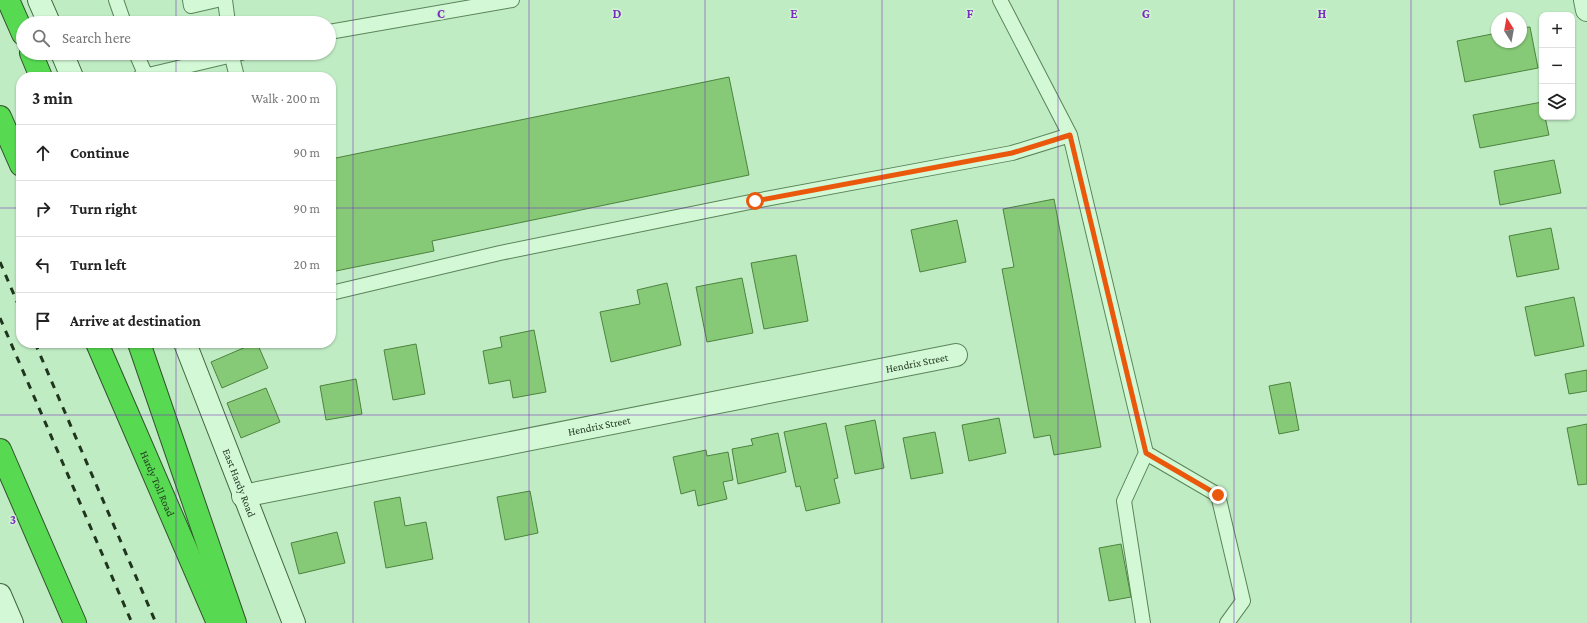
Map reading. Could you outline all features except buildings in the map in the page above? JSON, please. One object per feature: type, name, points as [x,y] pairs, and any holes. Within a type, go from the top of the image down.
[{"type":"highway","points":[[8,0],[16,18]]},
{"type":"highway","points":[[34,60],[39,72]]},
{"type":"highway","points":[[0,116],[16,153]]},
{"type":"highway","name":"Hardy Toll Road","points":[[99,348],[218,623]]},
{"type":"highway","points":[[141,348],[236,623]]},
{"type":"highway","points":[[0,450],[75,623]]},
{"type":"street","points":[[39,0],[46,16]]},
{"type":"street","points":[[1585,0],[1587,10]]},
{"type":"street","points":[[65,60],[70,72]]},
{"type":"street","name":"East Hardy Road","points":[[187,348],[243,496],[294,623]]},
{"type":"street","name":"Hendrix Street","points":[[243,496],[956,355]]},
{"type":"street","points":[[0,595],[12,623]]},
{"type":"lane","points":[[116,0],[122,16]]},
{"type":"lane","points":[[190,0],[191,6],[217,0]]},
{"type":"lane","points":[[225,0],[227,16]]},
{"type":"lane","points":[[336,31],[512,0]]},
{"type":"lane","points":[[1000,0],[1070,135],[1146,453],[1124,501],[1142,623]]},
{"type":"lane","points":[[138,60],[142,72]]},
{"type":"lane","points":[[160,72],[210,60]]},
{"type":"lane","points":[[236,60],[237,72]]},
{"type":"lane","points":[[336,292],[523,248],[755,201],[1012,153],[1070,135]]},
{"type":"lane","points":[[1146,453],[1218,495],[1243,602],[1227,623]]},
{"type":"railway","points":[[0,262],[16,299]]},
{"type":"railway","points":[[0,318],[132,623]]},
{"type":"railway","points":[[37,348],[156,623]]},
{"type":"route","points":[[755,201],[1012,153],[1070,135],[1146,453],[1218,495]]}]
